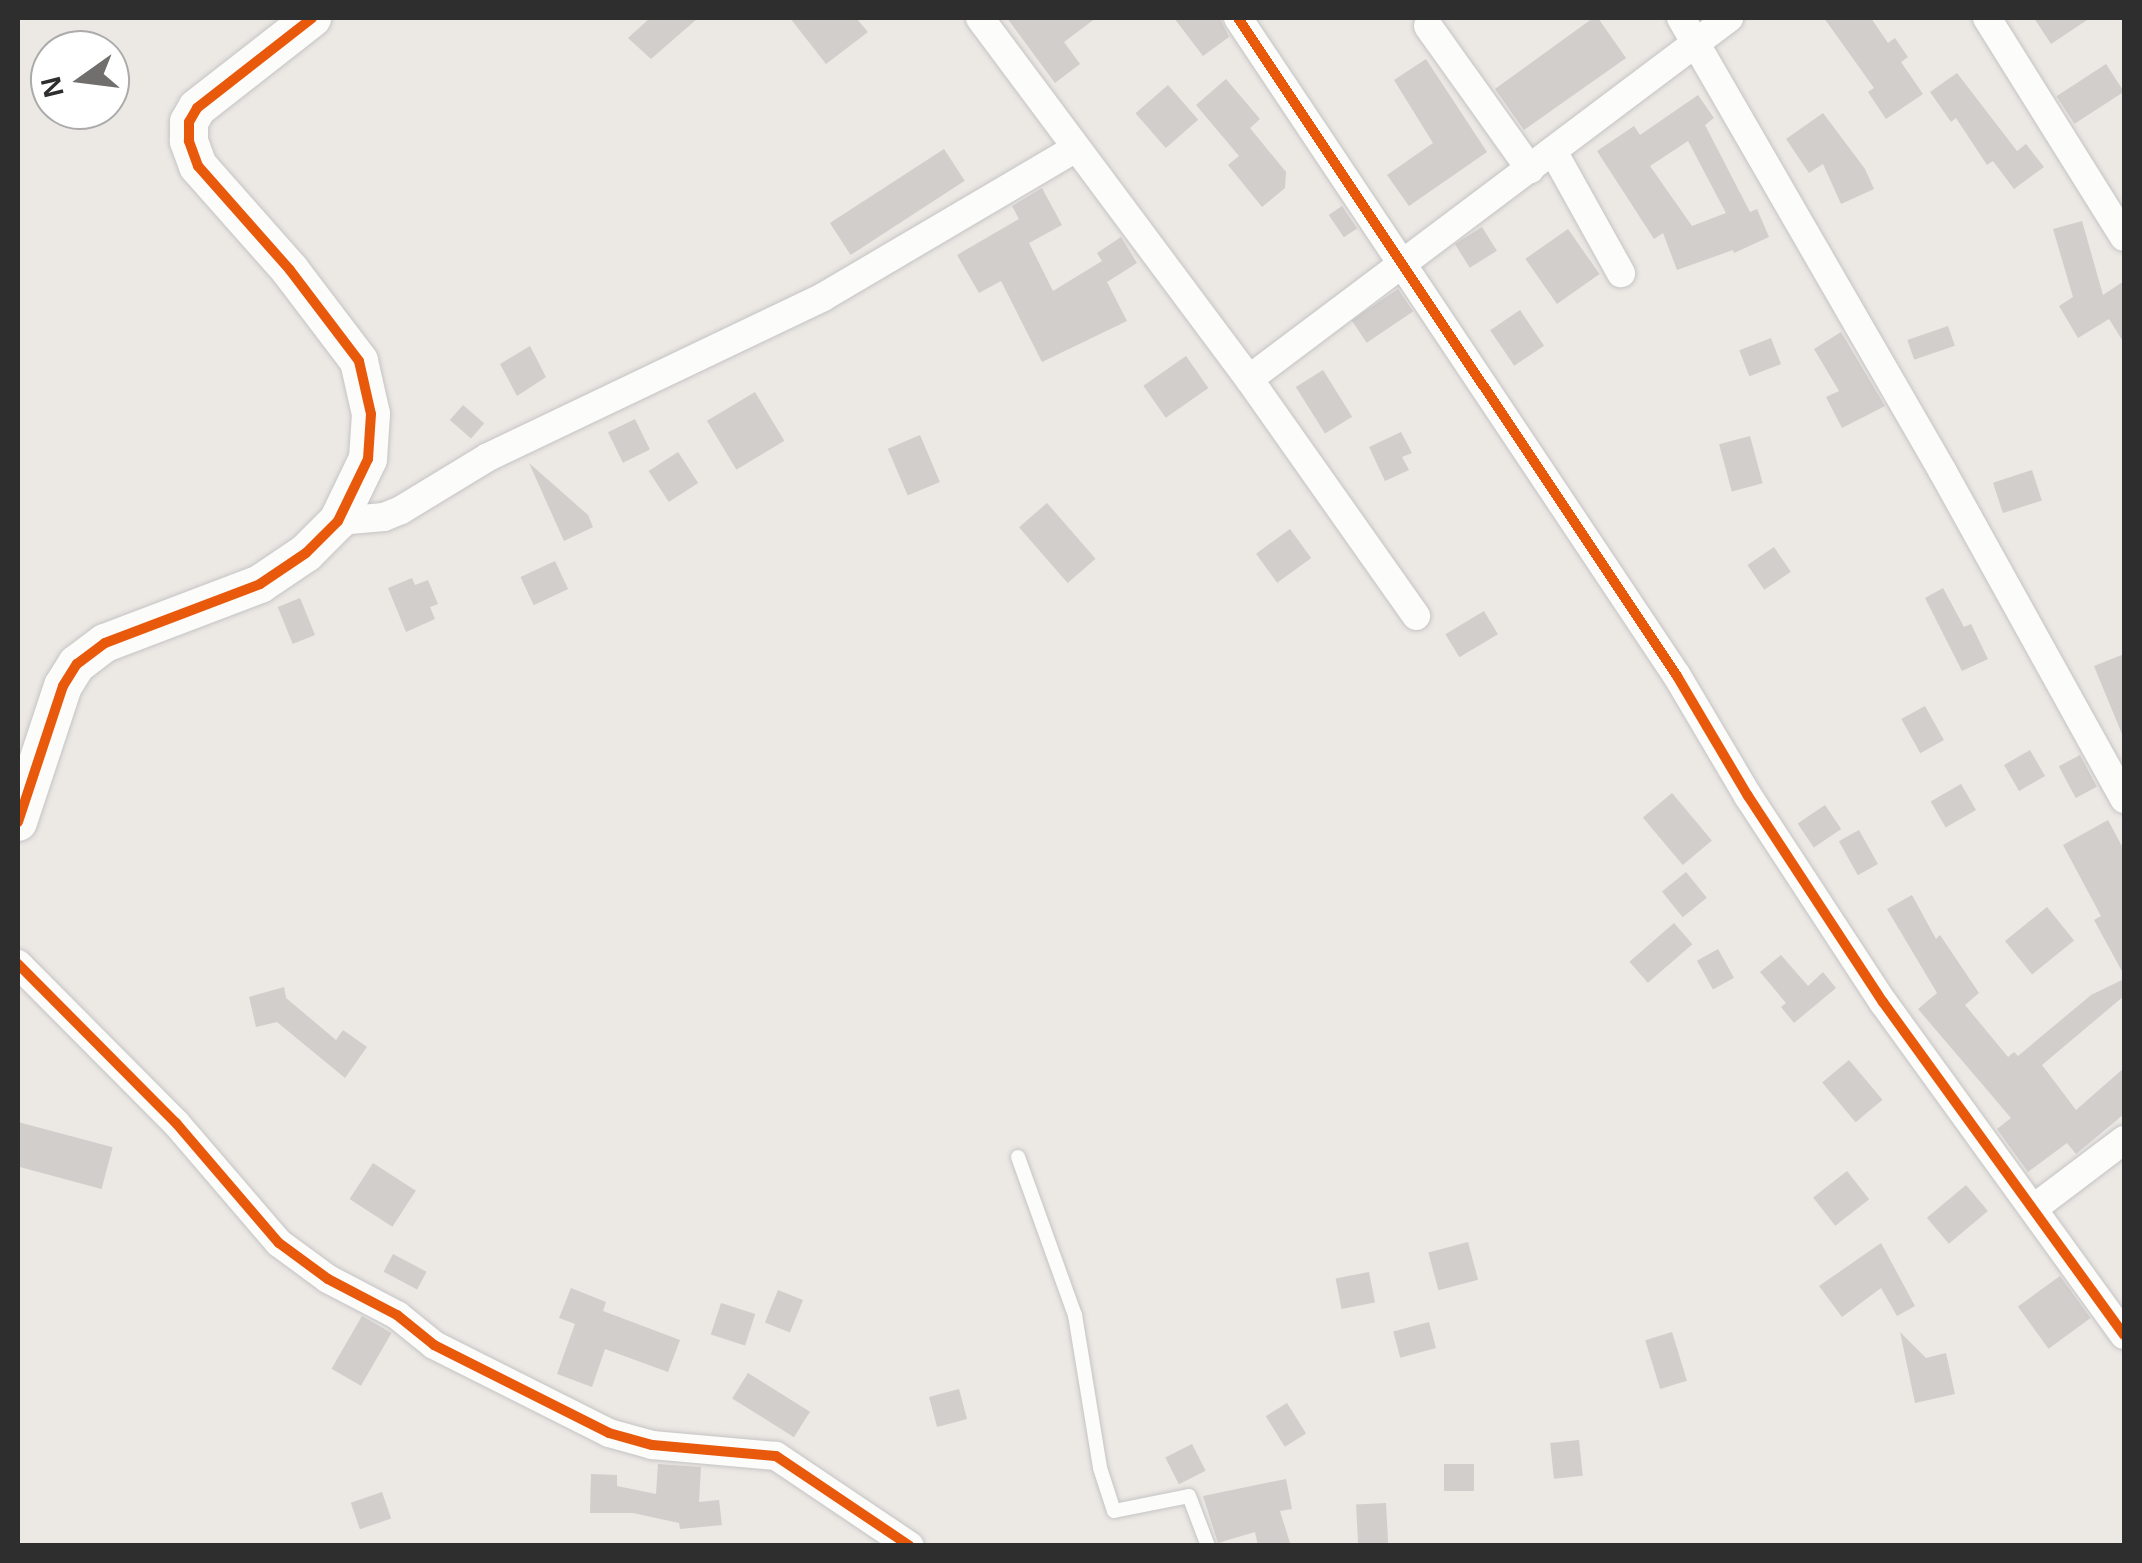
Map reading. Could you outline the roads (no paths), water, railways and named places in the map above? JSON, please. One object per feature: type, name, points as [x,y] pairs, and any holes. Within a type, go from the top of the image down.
[{"type":"street","points":[[18,822],[63,686],[77,664],[105,642],[260,584],[306,553],[338,521],[368,459],[372,438],[368,392],[359,362],[290,270],[198,166],[189,141],[190,122],[197,108],[312,18]]},
{"type":"street","points":[[980,18],[1074,149],[1250,379],[1416,616]]},
{"type":"street","points":[[1238,18],[1677,676],[1883,1002],[2124,1335]]},
{"type":"street","points":[[1681,18],[1943,472],[2124,798]]},
{"type":"street","points":[[1250,379],[1729,18]]},
{"type":"street","points":[[1987,18],[2122,229]]},
{"type":"street","points":[[1428,26],[1530,169]]},
{"type":"street","points":[[338,521],[384,517],[401,510],[488,457],[823,297],[1074,149]]},
{"type":"street","points":[[1553,151],[1621,272]]},
{"type":"street","points":[[18,964],[176,1123],[279,1243],[328,1280],[397,1315],[434,1346],[609,1433],[652,1445],[776,1456],[910,1546]]},
{"type":"street","points":[[2034,1208],[2124,1140]]},
{"type":"lane","points":[[1018,1157],[1075,1314],[1100,1468],[1114,1511],[1189,1496],[1208,1546]]}]
